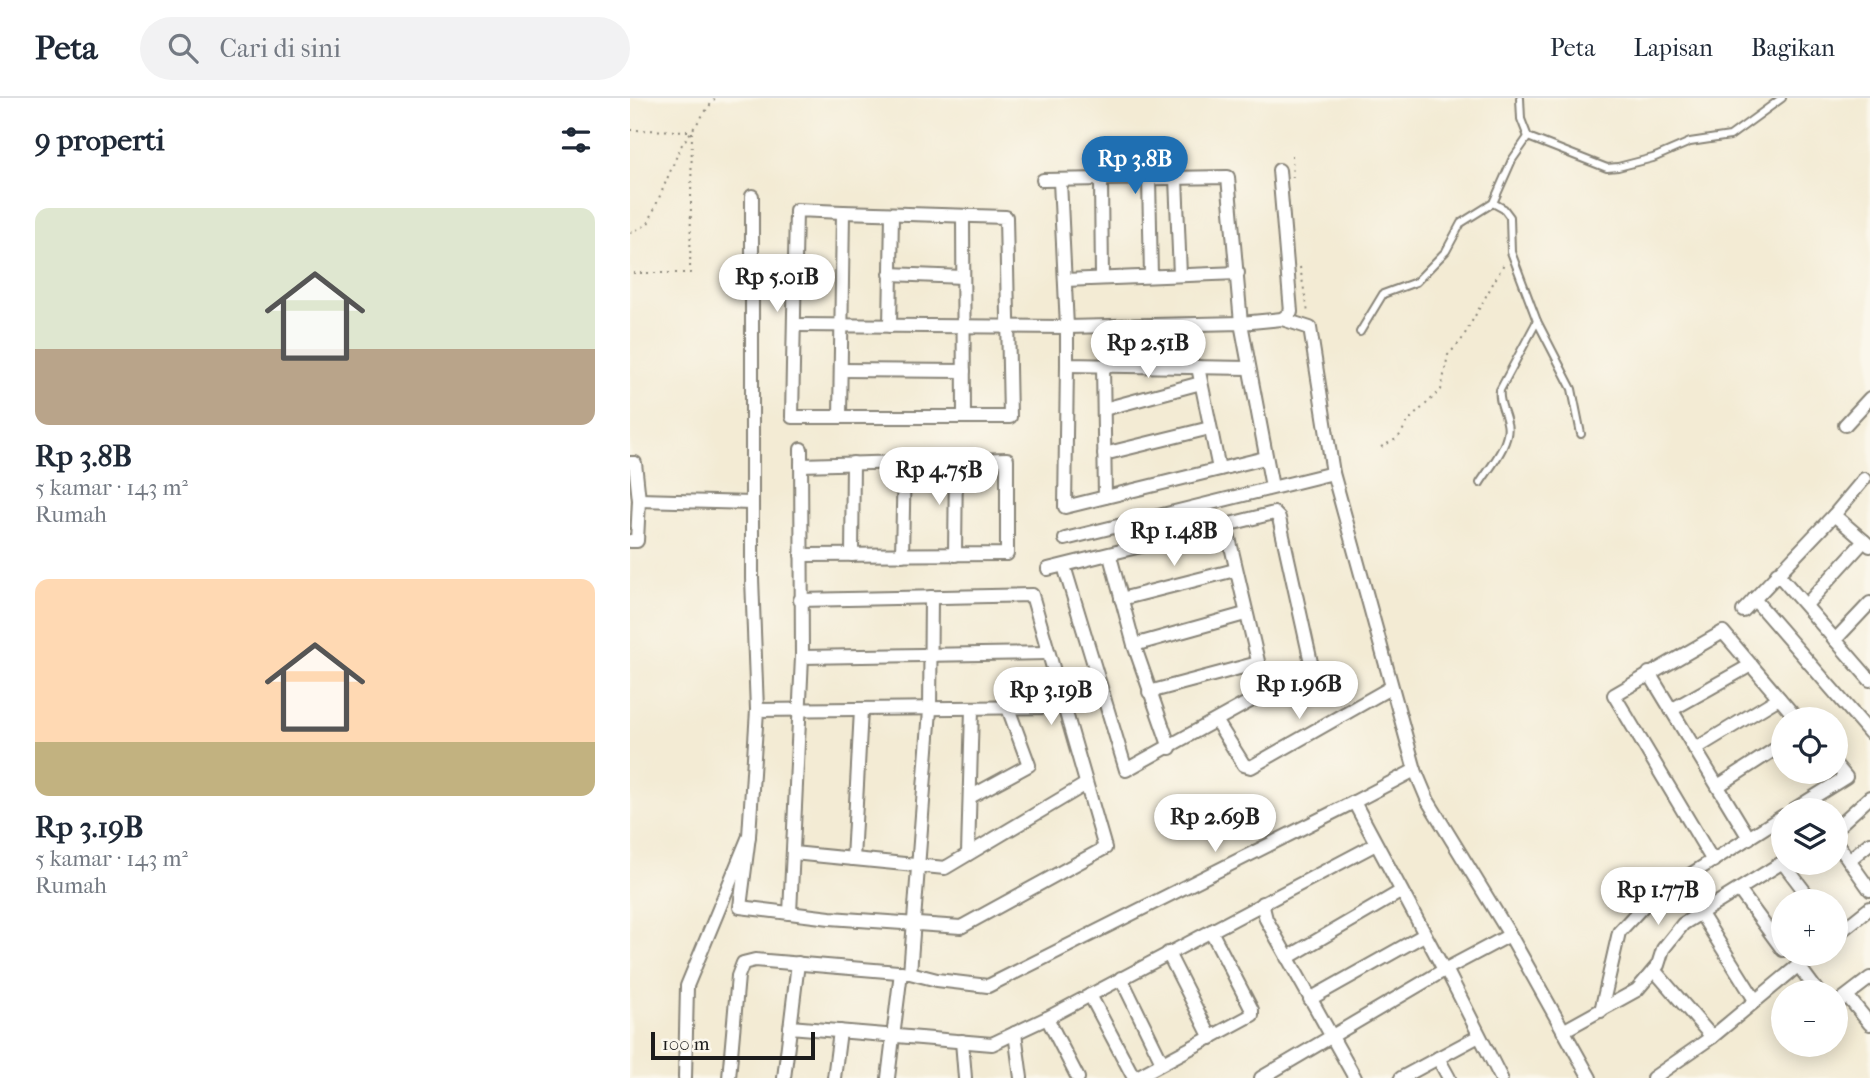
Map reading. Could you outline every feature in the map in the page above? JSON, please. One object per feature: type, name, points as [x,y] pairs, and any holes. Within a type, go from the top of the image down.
[{"type":"street","points":[[1279,170],[1291,312],[1282,319]]},
{"type":"street","points":[[1043,180],[1228,177],[1241,323],[1272,487]]},
{"type":"street","points":[[1176,178],[1180,275]]},
{"type":"street","points":[[1149,179],[1151,276]]},
{"type":"street","points":[[1101,180],[1102,278]]},
{"type":"street","points":[[1060,181],[1068,365],[1065,507],[1265,458]]},
{"type":"street","points":[[752,196],[752,503],[757,710],[749,835],[740,908],[961,927],[1105,849],[1032,595],[800,600]]},
{"type":"street","points":[[796,210],[844,212],[1006,218],[1010,417],[792,417],[796,210]]},
{"type":"street","points":[[840,417],[844,212]]},
{"type":"street","points":[[890,326],[891,214]]},
{"type":"street","points":[[963,216],[964,417]]},
{"type":"street","points":[[1065,280],[1238,273]]},
{"type":"street","points":[[890,274],[963,277]]},
{"type":"street","points":[[794,325],[1067,327],[1241,323],[1282,319],[1310,328],[1333,473],[1390,688],[1415,770],[1427,801],[1510,935],[1590,1078]]},
{"type":"street","points":[[1068,365],[1249,368]]},
{"type":"street","points":[[1103,366],[1105,497]]},
{"type":"street","points":[[1198,367],[1219,469]]},
{"type":"street","points":[[841,370],[964,371]]},
{"type":"street","points":[[1104,409],[1201,383]]},
{"type":"street","points":[[1844,425],[1870,398]]},
{"type":"street","points":[[1104,454],[1210,428]]},
{"type":"street","points":[[790,914],[802,657],[801,449]]},
{"type":"street","points":[[801,465],[1007,459],[1007,554],[801,555]]},
{"type":"street","points":[[955,555],[956,460]]},
{"type":"street","points":[[902,555],[904,462]]},
{"type":"street","points":[[630,463],[635,463],[639,500],[637,541],[630,541]]},
{"type":"street","points":[[852,555],[853,463]]},
{"type":"street","points":[[1065,539],[1333,473]]},
{"type":"street","points":[[1743,611],[1868,480]]},
{"type":"street","points":[[639,500],[752,503]]},
{"type":"street","points":[[1048,569],[1276,515],[1312,667],[1265,691],[1217,722],[1131,770],[1124,768],[1064,566]]},
{"type":"street","points":[[1806,605],[1867,544],[1834,515]]},
{"type":"street","points":[[1226,525],[1265,691]]},
{"type":"street","points":[[1110,556],[1134,645],[1170,748]]},
{"type":"street","points":[[1121,599],[1235,570]]},
{"type":"street","points":[[1777,573],[1868,674]]},
{"type":"street","points":[[888,1078],[914,925],[920,863],[930,710],[931,597]]},
{"type":"street","points":[[1754,599],[1870,733]]},
{"type":"street","points":[[1835,640],[1870,603]]},
{"type":"street","points":[[1134,645],[1245,614]]},
{"type":"street","points":[[1713,860],[1614,695],[1723,632],[1787,707]]},
{"type":"street","points":[[802,657],[1048,653]]},
{"type":"street","points":[[1149,692],[1258,663]]},
{"type":"street","points":[[1671,710],[1751,665]]},
{"type":"street","points":[[1649,673],[1749,838]]},
{"type":"street","points":[[1217,722],[1244,765],[1251,767],[1390,688]]},
{"type":"street","points":[[1695,749],[1779,698]]},
{"type":"street","points":[[757,710],[1063,707]]},
{"type":"street","points":[[970,797],[1029,765],[1008,708]]},
{"type":"street","points":[[968,854],[972,709]]},
{"type":"street","points":[[853,859],[861,710]]},
{"type":"street","points":[[1718,786],[1771,752]]},
{"type":"street","points":[[729,1078],[739,968],[743,963],[755,960],[906,972],[937,980],[988,986],[1415,770]]},
{"type":"street","points":[[793,853],[920,863],[945,868],[1086,784]]},
{"type":"street","points":[[1812,798],[1835,784]]},
{"type":"street","points":[[1848,817],[1870,797]]},
{"type":"street","points":[[1354,803],[1400,892],[1446,969],[1501,1078]]},
{"type":"street","points":[[1601,1011],[1619,932],[1647,902],[1771,824]]},
{"type":"street","points":[[685,1078],[687,986],[749,835]]},
{"type":"street","points":[[1870,843],[1849,860],[1870,890]]},
{"type":"street","points":[[790,1027],[992,1044],[1047,1018],[1376,844]]},
{"type":"street","points":[[1563,1031],[1637,990],[1654,970],[1672,935],[1683,925],[1771,870]]},
{"type":"street","points":[[1792,875],[1803,889]]},
{"type":"street","points":[[1739,890],[1771,933]]},
{"type":"street","points":[[1287,958],[1400,892]]},
{"type":"street","points":[[1262,903],[1266,919],[1355,1078]]},
{"type":"street","points":[[1848,924],[1870,908]]},
{"type":"street","points":[[1701,914],[1755,1000]]},
{"type":"street","points":[[1090,995],[1134,1078],[1249,1019],[1252,1010],[1211,931]]},
{"type":"street","points":[[1310,999],[1424,935]]},
{"type":"street","points":[[1261,1078],[1446,969],[1510,935]]},
{"type":"street","points":[[1168,953],[1211,1038]]},
{"type":"street","points":[[785,1078],[798,963]]},
{"type":"street","points":[[1653,1078],[1712,1037],[1797,966],[1808,980]]},
{"type":"street","points":[[1654,970],[1712,1037]]},
{"type":"street","points":[[1121,978],[1162,1062]]},
{"type":"street","points":[[1870,978],[1848,997],[1870,1024]]},
{"type":"street","points":[[1047,1018],[1078,1078]]},
{"type":"street","points":[[834,1078],[840,1031]]},
{"type":"street","points":[[1015,1033],[1021,1078]]},
{"type":"street","points":[[1401,1078],[1479,1036]]},
{"type":"street","points":[[962,1041],[965,1078]]},
{"type":"street","points":[[1438,1058],[1449,1078]]},
{"type":"lane","points":[[1520,98],[1521,118],[1528,137],[1607,168],[1653,158],[1690,142],[1730,136],[1782,98]]},
{"type":"lane","points":[[1360,332],[1383,294],[1416,282],[1446,251],[1461,223],[1493,203],[1512,160],[1528,137]]},
{"type":"lane","points":[[1493,203],[1504,209],[1510,218],[1511,252],[1537,321],[1572,389],[1581,434]]},
{"type":"lane","points":[[1480,483],[1507,437],[1507,423],[1499,398],[1500,390],[1537,321]]},
{"type":"path","points":[[630,233],[648,224],[681,146],[715,98]]},
{"type":"path","points":[[630,130],[692,131]]},
{"type":"path","points":[[630,273],[690,273],[692,131]]},
{"type":"path","points":[[1292,155],[1293,186]]},
{"type":"path","points":[[1381,447],[1398,438],[1409,420],[1441,390],[1448,355],[1461,341],[1511,252]]},
{"type":"path","points":[[1298,259],[1310,328]]}]
